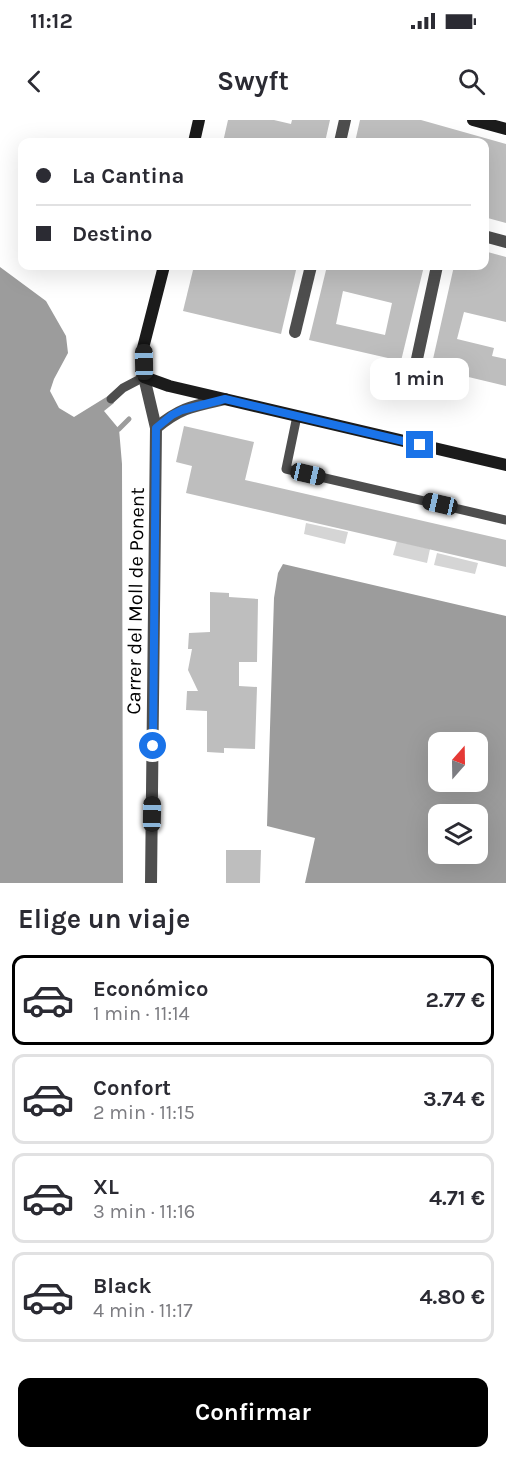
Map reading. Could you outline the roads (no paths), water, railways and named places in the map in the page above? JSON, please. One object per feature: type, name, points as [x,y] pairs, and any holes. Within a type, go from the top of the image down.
[{"type":"street","points":[[195,138],[199,120]]},
{"type":"street","points":[[341,138],[345,120]]},
{"type":"street","points":[[473,120],[506,129]]},
{"type":"street","points":[[489,237],[506,242]]},
{"type":"street","points":[[163,270],[143,348],[144,377],[169,386],[506,465]]},
{"type":"street","points":[[295,332],[310,270]]},
{"type":"street","points":[[417,359],[436,270]]},
{"type":"street","name":"Carrer del Moll de Ponent","points":[[144,377],[156,428],[151,883]]},
{"type":"street","points":[[156,428],[182,410],[225,399]]},
{"type":"lane","points":[[111,399],[123,388],[144,377]]},
{"type":"lane","points":[[297,416],[286,469],[506,520]]},
{"type":"waterway","points":[[119,429],[129,419]]}]
